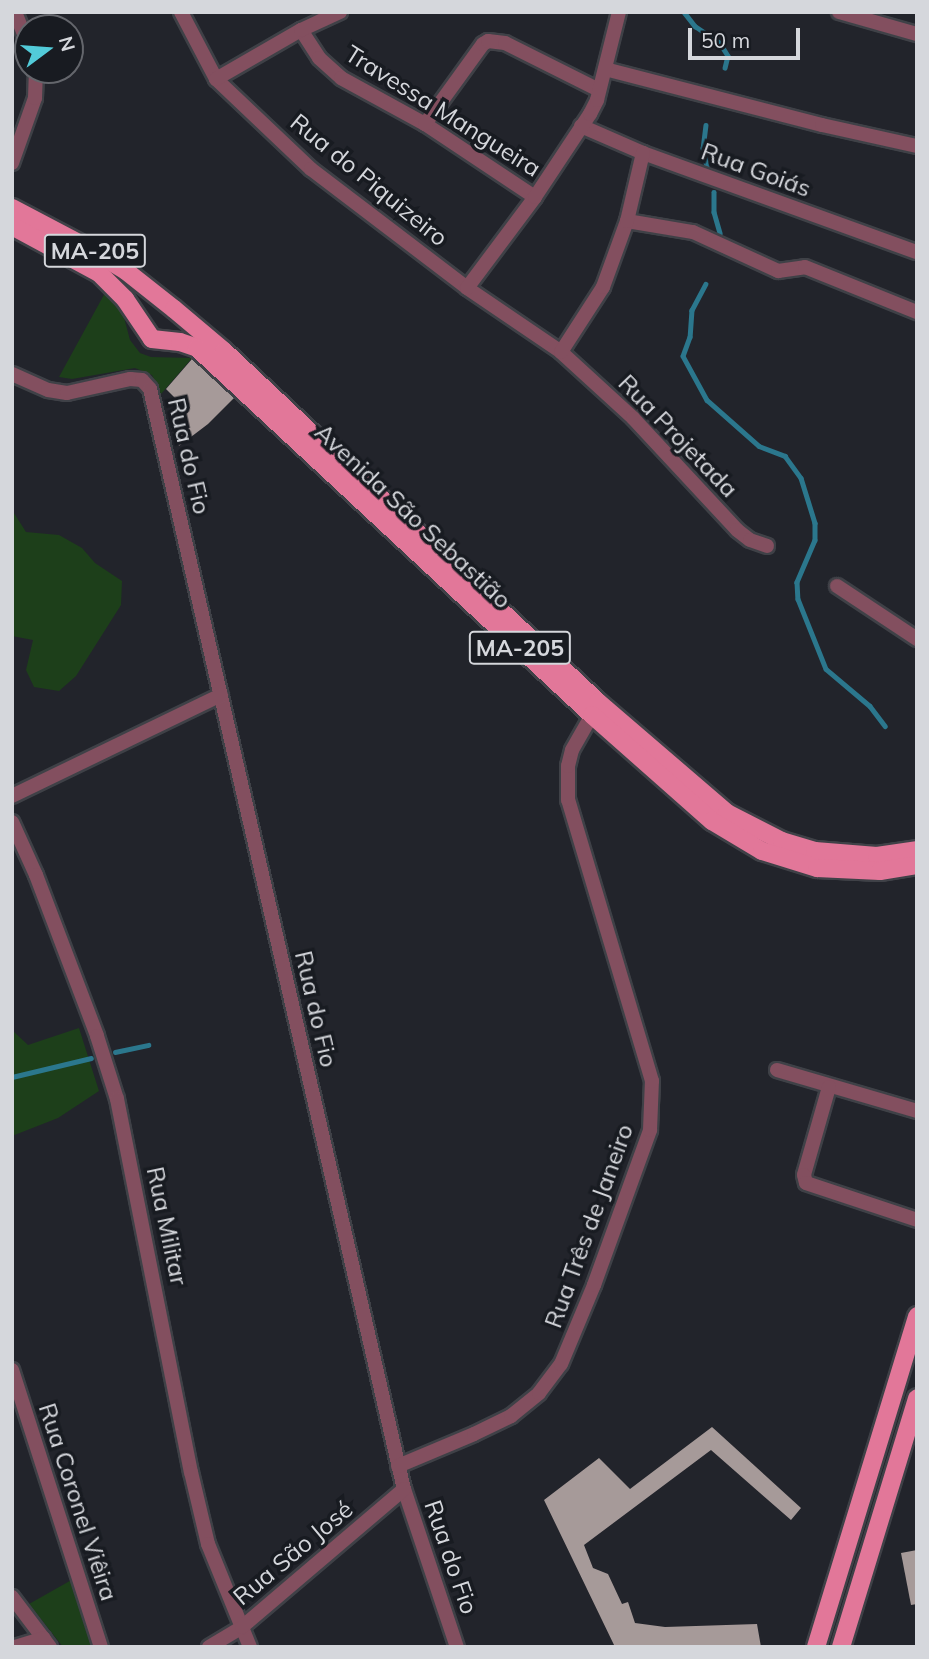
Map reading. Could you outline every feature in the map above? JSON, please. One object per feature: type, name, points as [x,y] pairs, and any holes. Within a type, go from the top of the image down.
[{"type":"main road","name":"Avenida São Sebastião","points":[[12,208],[90,248],[127,271],[172,307],[224,351],[598,702],[727,813],[782,842],[815,851],[877,856],[917,850]]},
{"type":"main road","name":"MA-205","points":[[12,226],[99,273],[125,299],[144,330]]},
{"type":"main road","points":[[159,303],[172,307],[180,325],[174,336],[163,341],[152,339],[144,330],[142,318],[148,308],[159,303]]},
{"type":"main road","name":"Avenida São Sebastião","points":[[163,341],[186,344],[203,353],[592,715],[690,804],[734,836],[762,851],[817,868],[850,872],[917,865]]},
{"type":"main road","points":[[908,1341],[917,1303]]},
{"type":"main road","points":[[816,1647],[917,1316]]},
{"type":"main road","points":[[841,1647],[917,1398]]},
{"type":"street","name":"Rua do Piquizeiro","points":[[181,12],[186,27],[216,79],[311,169],[467,288],[561,352]]},
{"type":"street","points":[[216,79],[301,30],[340,12]]},
{"type":"street","points":[[467,288],[535,197],[581,126],[599,90],[619,12]]},
{"type":"street","points":[[839,12],[917,34]]},
{"type":"street","name":"Travessa Mangueira","points":[[301,30],[319,58],[341,78],[425,124],[535,197]]},
{"type":"street","points":[[425,124],[483,44],[488,41],[505,43],[599,90]]},
{"type":"street","points":[[605,69],[822,125],[917,146]]},
{"type":"street","points":[[12,163],[35,98],[36,84]]},
{"type":"street","name":"Rua Goiás","points":[[581,126],[643,153],[917,252]]},
{"type":"street","points":[[561,352],[603,287],[628,221],[643,153]]},
{"type":"street","points":[[628,221],[693,232],[778,271],[806,267],[917,312]]},
{"type":"street","name":"Rua Projetada","points":[[561,352],[633,418],[737,530],[750,540],[767,546]]},
{"type":"street","name":"Rua do Fio","points":[[12,374],[48,390],[67,393],[130,379],[142,380],[150,388],[398,1466],[457,1647]]},
{"type":"street","points":[[836,586],[917,639]]},
{"type":"street","points":[[12,796],[221,695]]},
{"type":"street","name":"Rua Três de Janeiro","points":[[398,1466],[498,1422],[540,1393],[561,1364],[594,1285],[650,1130],[652,1081],[568,800],[568,766],[572,750],[592,715]]},
{"type":"street","name":"Rua Militar","points":[[12,822],[36,875],[93,1024],[117,1100],[191,1472],[208,1544],[250,1647]]},
{"type":"street","points":[[777,1070],[917,1111]]},
{"type":"street","points":[[829,1087],[804,1175],[806,1183],[917,1220]]},
{"type":"street","name":"Rua Coronel Viêira","points":[[12,1370],[101,1647]]},
{"type":"street","name":"Rua São José","points":[[209,1647],[242,1627],[404,1489]]},
{"type":"street","points":[[12,1597],[47,1642],[15,1647]]},
{"type":"green space","points":[[106,291],[122,310],[130,340],[140,353],[151,357],[192,358],[161,394],[152,375],[135,368],[72,379],[59,377]]},
{"type":"green space","points":[[12,510],[26,532],[59,535],[82,548],[95,563],[122,581],[121,605],[76,676],[59,691],[34,687],[26,670],[33,640],[12,636]]},
{"type":"green space","points":[[79,1028],[99,1091],[58,1118],[12,1136],[12,1030],[28,1045]]},
{"type":"green space","points":[[75,1578],[96,1647],[63,1647],[29,1604]]},
{"type":"building","points":[[192,359],[234,398],[208,424],[179,446],[171,428],[184,419],[180,412],[185,408],[166,389]]},
{"type":"building","points":[[712,1427],[801,1508],[791,1520],[711,1450],[584,1545],[593,1568],[608,1574],[622,1604],[628,1602],[635,1623],[665,1627],[757,1624],[761,1647],[615,1647],[544,1500],[599,1458],[630,1489]]},
{"type":"building","points":[[917,1550],[917,1604],[911,1605],[901,1553]]},
{"type":"waterway","points":[[684,12],[695,26],[720,43],[728,56],[725,68]]},
{"type":"waterway","points":[[706,125],[703,148],[707,167]]},
{"type":"waterway","points":[[714,192],[714,212],[720,233]]},
{"type":"waterway","points":[[706,284],[692,310],[690,337],[683,356],[707,400],[759,446],[785,456],[801,478],[815,523],[815,540],[797,582],[798,599],[826,669],[870,706],[885,726]]},
{"type":"waterway","points":[[115,1052],[148,1045]]},
{"type":"waterway","points":[[12,1077],[91,1058]]}]
